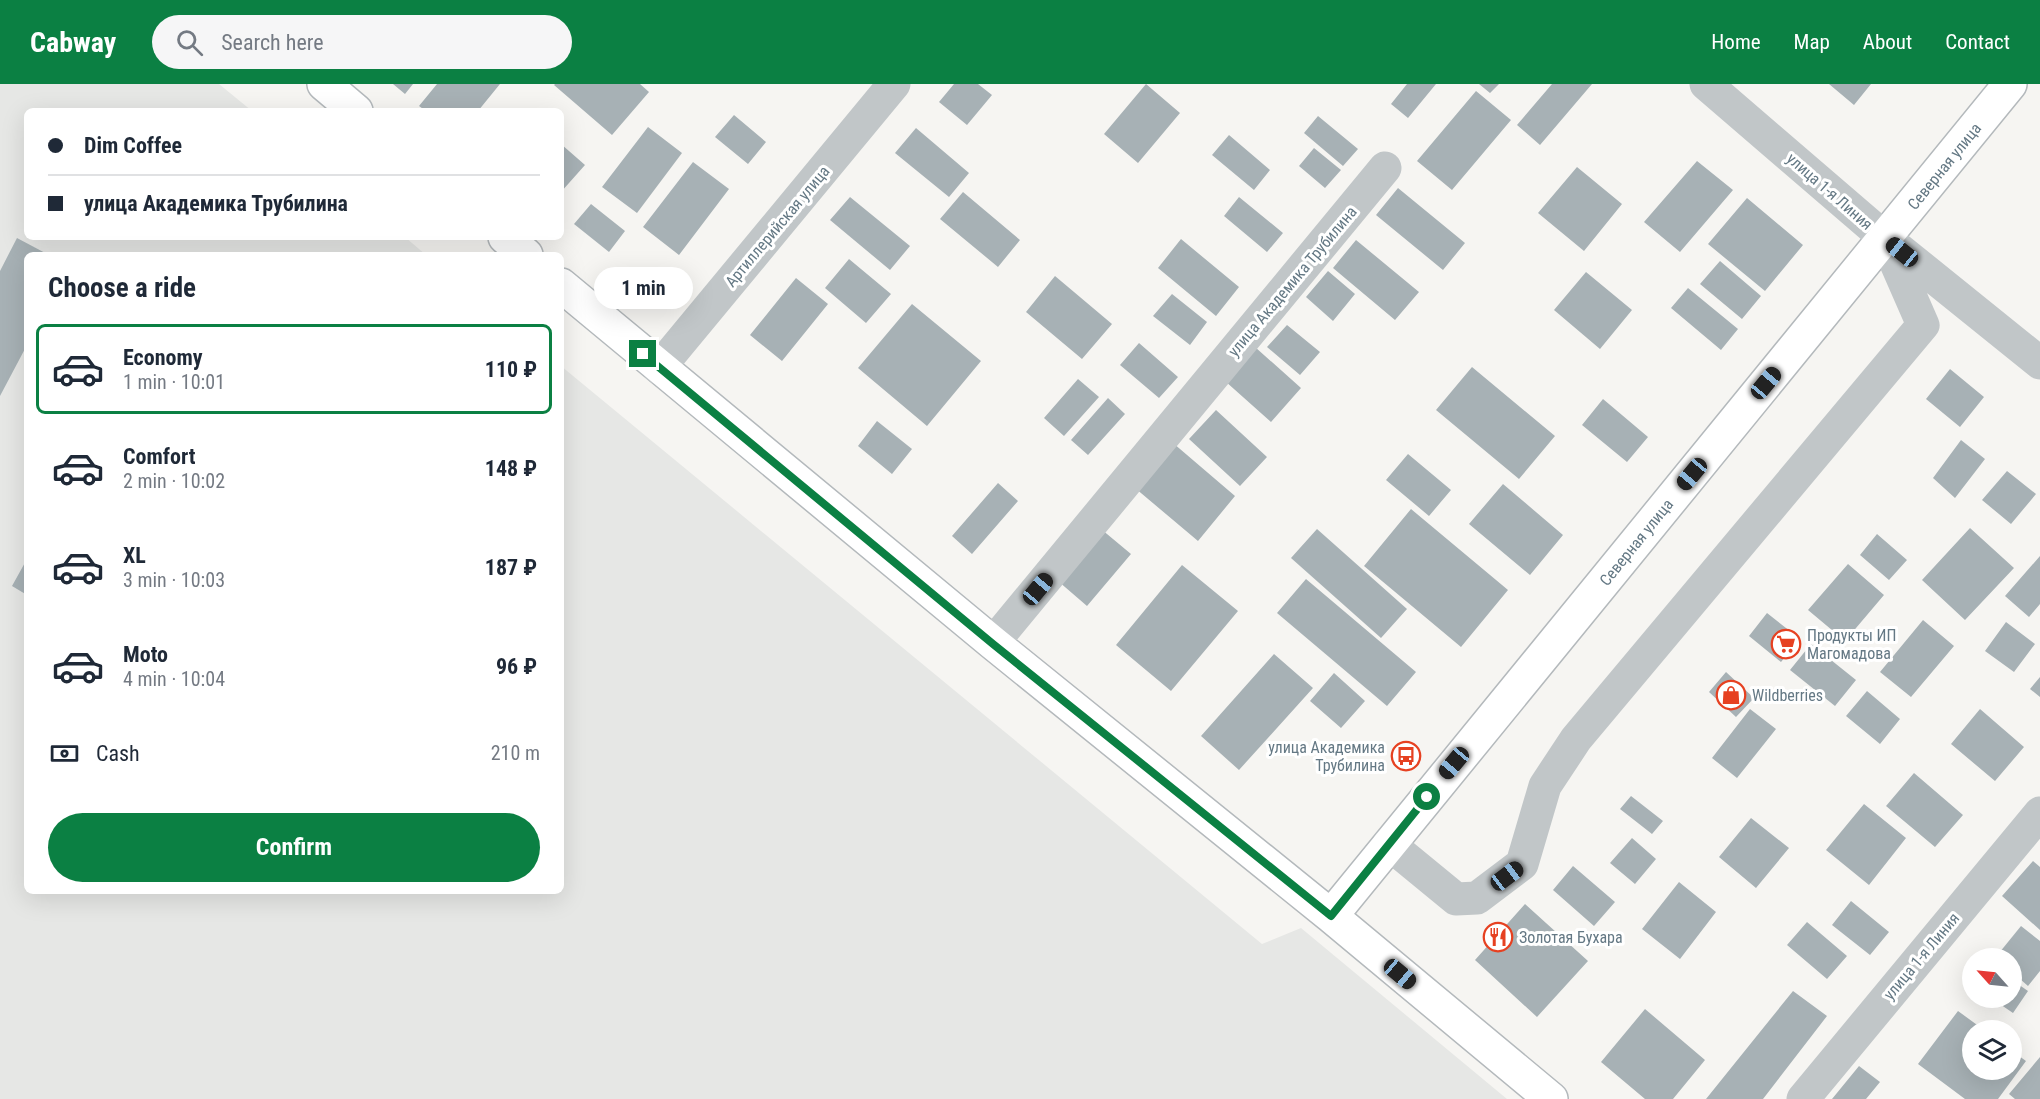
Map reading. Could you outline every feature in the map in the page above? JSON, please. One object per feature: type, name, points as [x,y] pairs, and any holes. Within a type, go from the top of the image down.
[{"type":"main road","points":[[324,84],[352,108]]},
{"type":"main road","name":"Северная улица","points":[[1331,916],[2010,84]]},
{"type":"main road","points":[[508,240],[522,252]]},
{"type":"main road","points":[[564,288],[993,644],[1331,916],[1551,1099]]},
{"type":"street","name":"Артиллерийская улица","points":[[659,368],[894,84]]},
{"type":"street","name":"улица 1-я Линия","points":[[1706,84],[1885,238],[2040,363]]},
{"type":"street","name":"улица Академика Трубилина","points":[[993,644],[1385,168]]},
{"type":"street","points":[[1389,844],[1456,899],[1477,898],[1522,864],[1545,786],[1576,739],[1923,325],[1885,238]]},
{"type":"street","name":"улица 1-я Линия","points":[[1803,1099],[2040,813]]},
{"type":"shaded area","points":[[0,84],[219,84],[248,108],[24,108],[24,240],[408,240],[422,252],[24,252],[24,894],[564,894],[564,368],[1262,944],[1301,928],[1507,1099],[0,1099]]},
{"type":"building","points":[[393,84],[413,84],[405,94]]},
{"type":"building","points":[[437,84],[500,84],[480,108],[422,108],[419,106]]},
{"type":"building","points":[[555,84],[640,84],[649,92],[612,135]]},
{"type":"building","points":[[954,84],[978,84],[992,95],[967,125],[939,102]]},
{"type":"building","points":[[1146,84],[1180,113],[1138,163],[1104,134]]},
{"type":"building","points":[[1407,84],[1436,84],[1408,118],[1391,104]]},
{"type":"building","points":[[1479,84],[1499,84],[1490,93]]},
{"type":"building","points":[[1552,84],[1592,84],[1540,145],[1517,125]]},
{"type":"building","points":[[1829,84],[1871,84],[1854,105]]},
{"type":"building","points":[[1476,91],[1511,120],[1452,190],[1417,161]]},
{"type":"building","points":[[734,115],[766,142],[748,164],[715,137]]},
{"type":"building","points":[[1318,116],[1358,149],[1343,166],[1304,133]]},
{"type":"building","points":[[648,127],[682,153],[637,213],[602,187]]},
{"type":"building","points":[[916,128],[969,173],[949,197],[895,153]]},
{"type":"building","points":[[1229,135],[1270,170],[1254,190],[1212,155]]},
{"type":"building","points":[[564,147],[585,165],[564,189]]},
{"type":"building","points":[[1314,148],[1341,170],[1325,188],[1299,166]]},
{"type":"building","points":[[1697,161],[1733,190],[1680,252],[1644,222]]},
{"type":"building","points":[[693,162],[729,189],[679,255],[643,227]]},
{"type":"building","points":[[1577,167],[1622,204],[1584,251],[1538,213]]},
{"type":"building","points":[[1398,188],[1465,243],[1443,270],[1376,215]]},
{"type":"building","points":[[963,192],[1020,240],[998,267],[940,219]]},
{"type":"building","points":[[850,197],[910,246],[890,270],[830,220]]},
{"type":"building","points":[[1239,197],[1283,233],[1267,252],[1224,216]]},
{"type":"building","points":[[1747,198],[1803,245],[1765,291],[1708,244]]},
{"type":"building","points":[[591,204],[625,231],[609,252],[574,224]]},
{"type":"building","points":[[17,238],[43,252],[24,252],[24,351],[0,396],[0,271]]},
{"type":"building","points":[[1181,239],[1239,287],[1216,316],[1158,268]]},
{"type":"building","points":[[1356,240],[1419,292],[1395,320],[1333,268]]},
{"type":"building","points":[[849,259],[891,294],[866,323],[825,288]]},
{"type":"building","points":[[1720,261],[1761,296],[1742,319],[1700,284]]},
{"type":"building","points":[[1328,271],[1355,294],[1333,321],[1306,297]]},
{"type":"building","points":[[1586,272],[1632,310],[1600,349],[1554,310]]},
{"type":"building","points":[[1055,276],[1112,324],[1082,359],[1026,312]]},
{"type":"building","points":[[796,278],[828,304],[782,361],[750,335]]},
{"type":"building","points":[[1688,288],[1738,329],[1721,350],[1671,308]]},
{"type":"building","points":[[1172,294],[1207,322],[1190,345],[1153,316]]},
{"type":"building","points":[[912,304],[981,361],[927,426],[858,368]]},
{"type":"building","points":[[1287,325],[1320,352],[1300,375],[1267,347]]},
{"type":"building","points":[[1139,343],[1178,377],[1159,398],[1120,365]]},
{"type":"building","points":[[1255,347],[1301,388],[1271,422],[1225,381]]},
{"type":"building","points":[[1472,367],[1555,436],[1519,479],[1436,410]]},
{"type":"building","points":[[1950,369],[1984,397],[1960,427],[1926,399]]},
{"type":"building","points":[[1078,379],[1099,397],[1064,436],[1044,418]]},
{"type":"building","points":[[1108,398],[1125,414],[1088,455],[1071,440]]},
{"type":"building","points":[[1603,399],[1648,437],[1627,462],[1582,425]]},
{"type":"building","points":[[1216,410],[1267,457],[1240,486],[1189,439]]},
{"type":"building","points":[[877,421],[912,449],[892,474],[858,446]]},
{"type":"building","points":[[1961,440],[1985,459],[1955,498],[1933,478]]},
{"type":"building","points":[[1173,443],[1235,496],[1198,541],[1135,488]]},
{"type":"building","points":[[1408,454],[1451,490],[1429,516],[1386,480]]},
{"type":"building","points":[[2007,471],[2036,494],[2011,524],[1982,500]]},
{"type":"building","points":[[998,483],[1018,501],[972,554],[952,536]]},
{"type":"building","points":[[1503,484],[1563,535],[1530,575],[1469,524]]},
{"type":"building","points":[[1411,509],[1508,590],[1461,647],[1364,566]]},
{"type":"building","points":[[1970,528],[2014,568],[1965,620],[1922,580]]},
{"type":"building","points":[[1101,529],[1131,554],[1087,606],[1058,581]]},
{"type":"building","points":[[1317,529],[1407,609],[1381,638],[1291,558]]},
{"type":"building","points":[[1877,534],[1907,560],[1889,580],[1860,555]]},
{"type":"building","points":[[2040,556],[2040,604],[2029,617],[2005,596]]},
{"type":"building","points":[[24,564],[24,593],[12,586]]},
{"type":"building","points":[[1848,564],[1884,595],[1845,641],[1808,610]]},
{"type":"building","points":[[1182,565],[1238,611],[1171,691],[1116,645]]},
{"type":"building","points":[[1306,579],[1416,672],[1387,706],[1277,613]]},
{"type":"building","points":[[1767,613],[1800,639],[1781,662],[1749,636]]},
{"type":"building","points":[[1923,620],[1954,646],[1911,697],[1880,672]]},
{"type":"building","points":[[2006,622],[2035,644],[2014,672],[1985,651]]},
{"type":"building","points":[[1811,644],[1856,680],[1835,706],[1790,670]]},
{"type":"building","points":[[1274,654],[1313,688],[1239,770],[1201,736]]},
{"type":"building","name":"Wildberries","points":[[1726,672],[1754,698],[1736,717],[1709,692]]},
{"type":"building","points":[[1334,673],[1365,701],[1341,728],[1310,701]]},
{"type":"building","points":[[2040,677],[2040,697],[2030,689]]},
{"type":"building","points":[[1867,691],[1900,719],[1880,744],[1846,716]]},
{"type":"building","points":[[1750,709],[1776,729],[1737,778],[1712,758]]},
{"type":"building","points":[[1980,709],[2024,747],[1995,781],[1951,744]]},
{"type":"building","points":[[1914,773],[1963,815],[1935,847],[1886,806]]},
{"type":"building","points":[[1631,796],[1663,821],[1652,834],[1620,809]]},
{"type":"building","points":[[1864,804],[1906,838],[1869,885],[1826,850]]},
{"type":"building","points":[[1751,818],[1789,848],[1756,888],[1719,857]]},
{"type":"building","points":[[1632,838],[1656,859],[1635,884],[1610,863]]},
{"type":"building","points":[[2033,861],[2040,867],[2040,930],[2002,896]]},
{"type":"building","points":[[1573,866],[1615,902],[1594,926],[1553,890]]},
{"type":"building","points":[[1679,882],[1716,912],[1680,959],[1642,929]]},
{"type":"building","points":[[1851,901],[1889,932],[1870,955],[1832,925]]},
{"type":"building","points":[[1525,904],[1588,961],[1537,1017],[1475,960]]},
{"type":"building","points":[[1807,922],[1847,956],[1827,979],[1787,945]]},
{"type":"building","points":[[2021,926],[2040,941],[2040,971],[2028,986],[2022,981],[2022,948],[2003,948]]},
{"type":"building","points":[[2022,987],[2028,991],[2022,1000]]},
{"type":"building","points":[[1793,991],[1827,1016],[1763,1099],[1706,1099]]},
{"type":"building","points":[[2006,1008],[2016,1008],[2013,1013]]},
{"type":"building","points":[[1645,1009],[1705,1060],[1673,1099],[1645,1099],[1601,1062]]},
{"type":"building","points":[[1958,1011],[1970,1020],[1962,1020],[1962,1080],[2012,1080],[1998,1099],[1965,1099],[1918,1064]]},
{"type":"building","points":[[2040,1057],[2040,1099],[2015,1099],[2009,1094]]},
{"type":"building","points":[[1859,1066],[1880,1082],[1866,1099],[1832,1099]]},
{"type":"place","name":"Продукты ИП Магомадова","points":[[1786,644]]},
{"type":"place","name":"Wildberries","points":[[1731,695]]},
{"type":"place","name":"улица Академика Трубилина","points":[[1406,756]]},
{"type":"place","name":"Золотая Бухара","points":[[1498,937]]},
{"type":"route","points":[[643,354],[993,644],[1331,916],[1427,797]]}]
